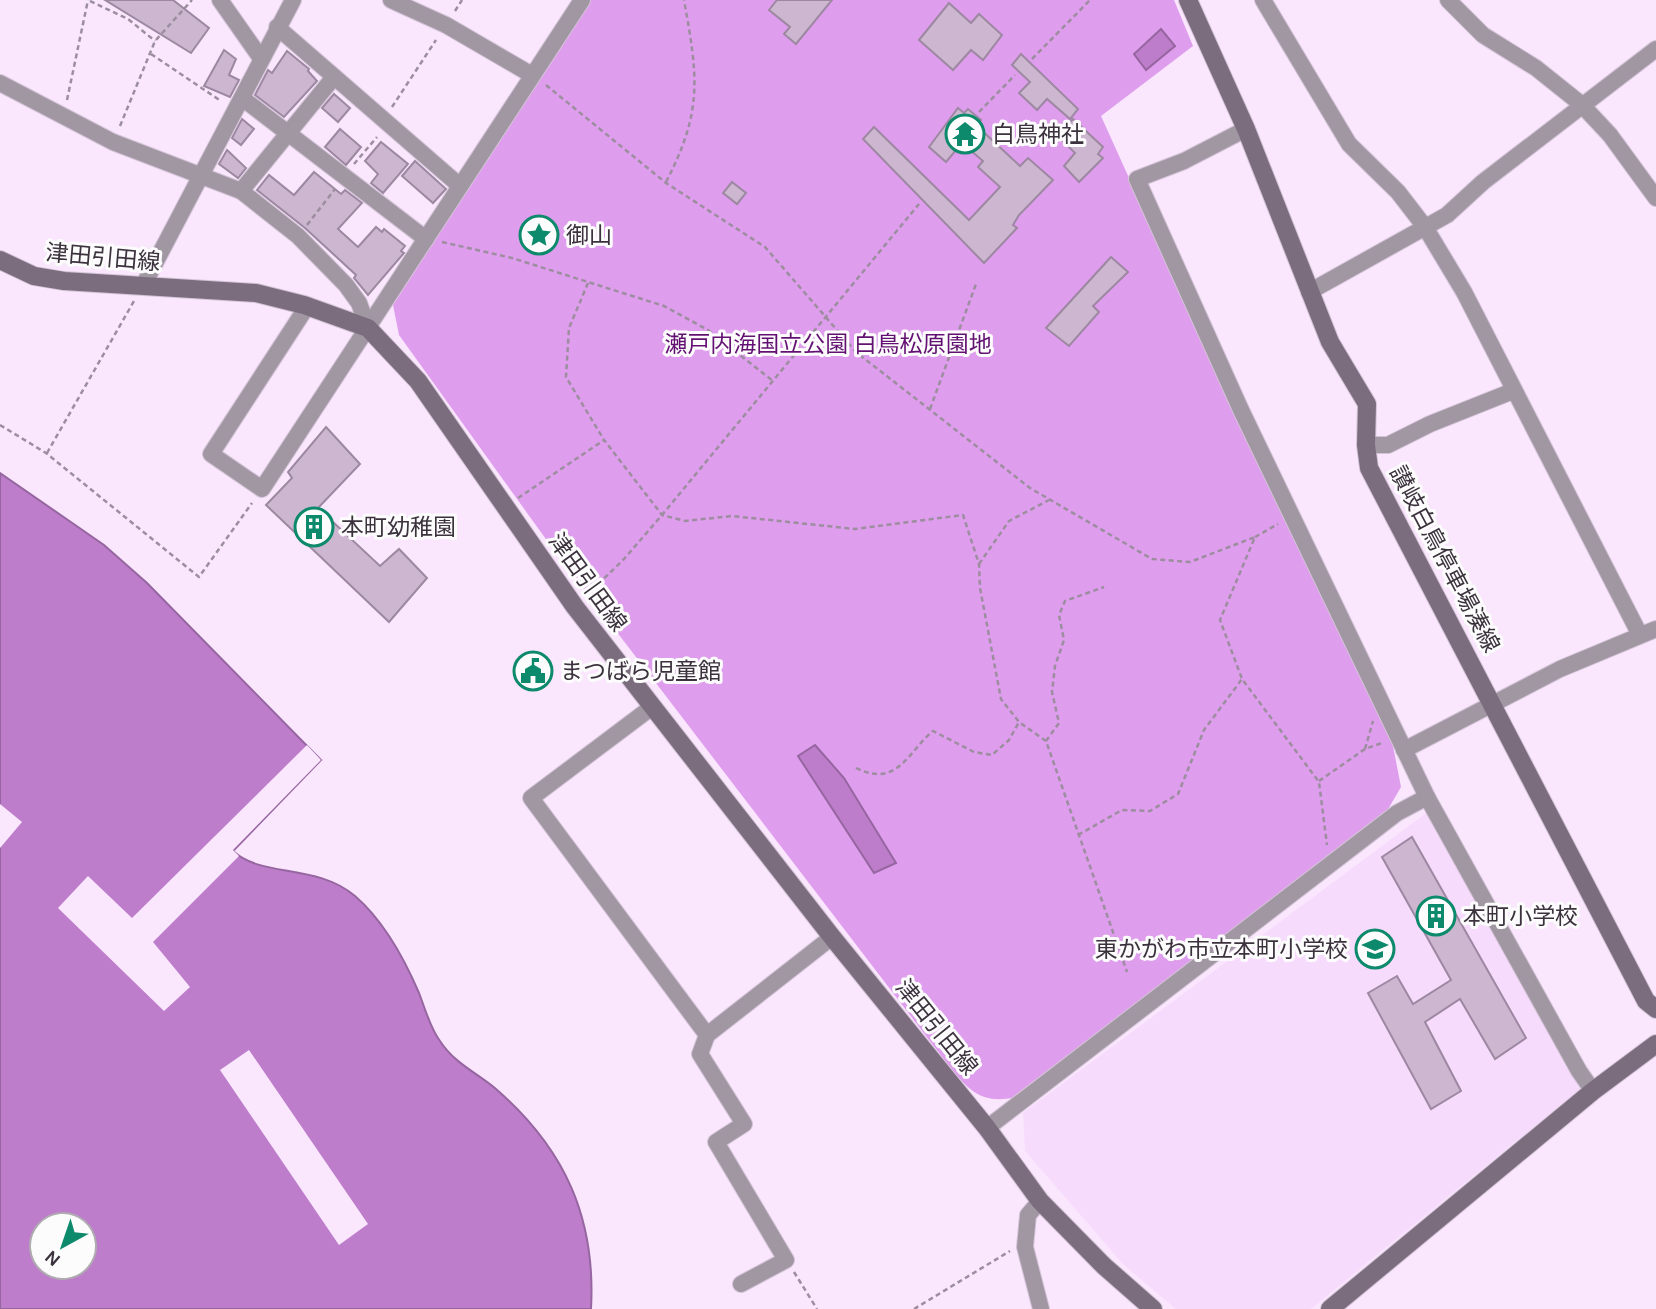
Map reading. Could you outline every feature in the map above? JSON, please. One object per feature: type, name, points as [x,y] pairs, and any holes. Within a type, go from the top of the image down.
[{"type":"main road","name":"讃岐白鳥停車場湊線","points":[[1188,0],[1291,236],[1309,292],[1330,342],[1367,404],[1366,444],[1369,468],[1646,1001],[1656,1009]]},
{"type":"main road","name":"津田引田線","points":[[0,260],[44,278],[256,293],[304,305],[368,328],[418,382],[575,607],[832,937],[987,1128],[1040,1201],[1104,1266],[1153,1309]]},
{"type":"main road","points":[[1330,1309],[1593,1091],[1656,1044]]},
{"type":"street","points":[[220,0],[260,58]]},
{"type":"street","points":[[143,286],[239,104],[260,58],[293,0]]},
{"type":"street","points":[[391,0],[446,25],[533,75]]},
{"type":"street","points":[[304,305],[304,310],[211,453],[262,489],[582,0]]},
{"type":"street","points":[[1263,0],[1349,144],[1398,192],[1426,227],[1464,292],[1640,635]]},
{"type":"street","points":[[1447,0],[1483,35],[1536,68],[1581,104],[1609,135],[1656,198]]},
{"type":"street","points":[[277,27],[460,186]]},
{"type":"street","points":[[1309,292],[1447,215],[1483,182],[1581,104],[1656,49]]},
{"type":"street","points":[[241,191],[334,76]]},
{"type":"street","points":[[0,83],[113,142],[202,173],[241,191],[299,236],[346,285],[359,303],[368,328]]},
{"type":"street","points":[[239,104],[289,132],[426,239]]},
{"type":"street","points":[[1246,129],[1184,161],[1137,179],[1241,410],[1427,797],[1579,1071],[1593,1091]]},
{"type":"street","points":[[1366,444],[1388,445],[1430,424],[1513,391]]},
{"type":"street","points":[[1401,743],[1493,704],[1560,669],[1656,629]]},
{"type":"street","points":[[652,707],[531,799],[707,1035]]},
{"type":"street","points":[[987,1128],[1397,813],[1427,797]]},
{"type":"street","points":[[741,1284],[786,1260],[716,1142],[744,1124],[700,1054],[707,1035],[832,937]]},
{"type":"street","points":[[1040,1201],[1028,1215],[1025,1247],[1041,1309]]},
{"type":"path","points":[[64,117],[88,0],[128,19],[155,41]]},
{"type":"path","points":[[113,142],[155,41],[192,0]]},
{"type":"path","points":[[666,183],[684,147],[696,97],[692,46],[684,0]]},
{"type":"path","points":[[1032,59],[1090,0]]},
{"type":"path","points":[[150,54],[239,104]]},
{"type":"path","points":[[533,75],[666,183],[765,247],[824,319],[856,352],[1049,500],[1152,559],[1190,562],[1255,537],[1293,516]]},
{"type":"path","points":[[979,112],[1015,75]]},
{"type":"path","points":[[575,607],[624,559],[919,204]]},
{"type":"path","points":[[426,239],[512,258],[664,306],[708,330],[773,381]]},
{"type":"path","points":[[588,283],[569,328],[566,377],[604,440],[662,514],[685,521],[732,516],[855,529],[963,515],[979,564],[980,588],[1001,699],[1019,722],[1046,741],[1127,972]]},
{"type":"path","points":[[930,410],[976,284]]},
{"type":"path","points":[[46,453],[143,286]]},
{"type":"path","points":[[0,425],[46,453],[199,577],[262,489]]},
{"type":"path","points":[[505,507],[604,440]]},
{"type":"path","points":[[979,564],[1009,521],[1049,500]]},
{"type":"path","points":[[1255,537],[1220,620],[1241,679],[1318,782],[1330,866]]},
{"type":"path","points":[[1046,741],[1059,723],[1052,692],[1055,666],[1064,640],[1059,615],[1065,601],[1104,587]]},
{"type":"path","points":[[1078,835],[1122,810],[1150,811],[1178,794],[1204,730],[1241,679]]},
{"type":"path","points":[[856,768],[867,774],[898,768],[919,750],[922,739],[933,731],[974,752],[992,755],[1009,740],[1019,722]]},
{"type":"path","points":[[1318,782],[1366,749],[1401,743]]},
{"type":"path","points":[[914,1309],[1011,1251],[1025,1247]]},
{"type":"path","points":[[786,1260],[817,1309]]},
{"type":"shaded area","points":[[1161,29],[1175,46],[1146,70],[1134,54]]},
{"type":"shaded area","points":[[0,473],[104,545],[147,583],[321,760],[233,851],[259,865],[307,874],[340,886],[355,896],[384,928],[407,967],[436,1036],[459,1062],[496,1089],[520,1112],[558,1161],[581,1215],[588,1245],[591,1309],[0,1309]]},
{"type":"shaded area","points":[[815,745],[844,778],[896,863],[874,873],[798,756]]},
{"type":"shaded area","name":"東かがわ市立本町小学校","points":[[1429,811],[1582,1087],[1311,1309],[1176,1309],[1124,1265],[1025,1151],[1023,1113]]},
{"type":"green space","name":"瀬戸内海国立公園 白鳥松原園地","points":[[588,0],[1174,0],[1193,46],[1101,116],[1266,481],[1392,741],[1401,787],[1387,811],[1016,1097],[987,1098],[973,1091],[952,1070],[548,542],[399,335],[393,305]]},
{"type":"pier","points":[[307,745],[321,760],[233,850],[239,856],[153,942],[190,987],[164,1011],[58,908],[88,876],[132,918]]},
{"type":"pier","points":[[0,804],[22,822],[0,848]]},
{"type":"pier","points":[[249,1050],[368,1224],[339,1245],[220,1070]]},
{"type":"building","points":[[105,0],[173,0],[209,28],[191,53]]},
{"type":"building","points":[[777,0],[832,0],[796,44],[784,34],[790,27],[769,10]]},
{"type":"building","points":[[949,3],[971,23],[979,14],[1002,35],[983,60],[971,50],[953,70],[919,40]]},
{"type":"building","points":[[224,50],[236,59],[229,75],[239,80],[230,97],[204,86]]},
{"type":"building","points":[[287,51],[309,69],[317,81],[284,117],[255,95],[268,70],[272,73]]},
{"type":"building","points":[[1021,54],[1078,109],[1070,119],[1047,99],[1037,110],[1019,93],[1030,82],[1012,65]]},
{"type":"building","points":[[334,94],[350,108],[338,122],[322,108]]},
{"type":"building","points":[[958,108],[964,113],[968,109],[981,120],[977,126],[1020,166],[1028,158],[1053,180],[1019,215],[1013,225],[1017,228],[984,263],[863,139],[874,127],[969,220],[1000,187],[978,167],[983,161],[962,143],[946,162],[929,147]]},
{"type":"building","points":[[242,119],[254,129],[241,145],[232,138]]},
{"type":"building","points":[[1073,119],[1103,147],[1098,154],[1103,158],[1079,182],[1064,166],[1075,153],[1058,136]]},
{"type":"building","points":[[340,129],[361,147],[346,165],[325,147]]},
{"type":"building","points":[[381,142],[408,164],[383,193],[371,183],[378,174],[365,161]]},
{"type":"building","points":[[227,150],[246,168],[238,178],[219,164]]},
{"type":"building","points":[[415,161],[446,189],[433,203],[402,176]]},
{"type":"building","points":[[314,172],[341,194],[345,190],[362,203],[338,229],[358,247],[376,227],[382,232],[384,229],[405,246],[401,251],[404,253],[368,295],[354,278],[356,275],[305,228],[257,190],[269,175],[294,195]]},
{"type":"building","points":[[732,182],[746,193],[737,204],[723,193]]},
{"type":"building","points":[[1111,257],[1128,272],[1093,306],[1099,312],[1069,346],[1046,328]]},
{"type":"building","name":"本町幼稚園","points":[[326,427],[360,464],[318,508],[380,566],[399,549],[427,578],[389,622],[266,505],[292,478],[288,472]]},
{"type":"building","name":"本町小学校","points":[[1412,837],[1526,1038],[1495,1059],[1460,999],[1425,1022],[1461,1091],[1431,1109],[1368,993],[1397,976],[1413,1004],[1451,980],[1382,857]]},
{"type":"place","name":"白鳥神社","points":[[965,134]]},
{"type":"place","name":"御山","points":[[539,235]]},
{"type":"place","name":"本町幼稚園","points":[[314,527]]},
{"type":"place","name":"まつばら児童館","points":[[533,671]]},
{"type":"place","name":"本町小学校","points":[[1436,916]]},
{"type":"place","name":"東かがわ市立本町小学校","points":[[1375,949]]}]
